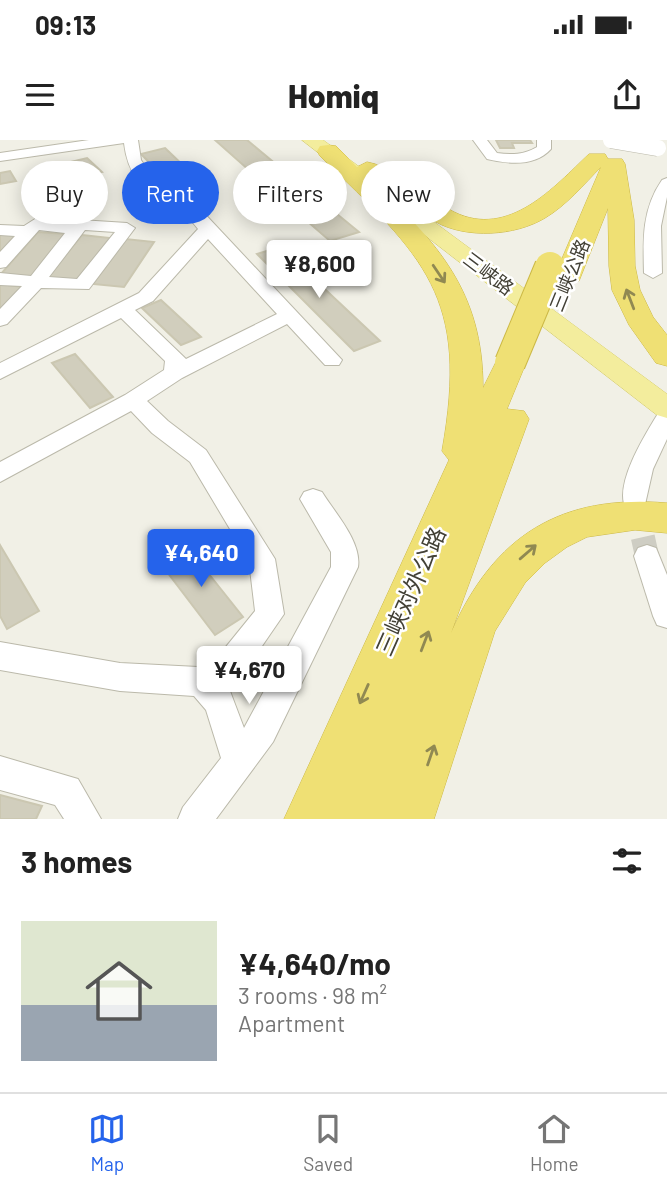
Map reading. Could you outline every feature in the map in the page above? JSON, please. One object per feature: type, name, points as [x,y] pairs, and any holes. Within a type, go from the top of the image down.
[{"type":"highway","points":[[319,146],[374,172],[449,219],[482,225],[507,225],[538,214],[610,149]]},
{"type":"highway","points":[[319,146],[415,240],[447,286],[456,304],[464,345],[465,419],[452,497]]},
{"type":"highway","points":[[610,149],[622,220],[622,266],[626,290],[639,319],[667,356]]},
{"type":"highway","name":"三峡公路","points":[[520,367],[610,149]]},
{"type":"highway","name":"三峡对外公路","points":[[310,819],[452,497],[520,367]]},
{"type":"highway","name":"三峡对外公路","points":[[356,819],[520,367]]},
{"type":"highway","points":[[408,819],[477,623],[511,567],[534,547],[558,533],[615,515],[651,510]]},
{"type":"highway","points":[[287,819],[343,743]]},
{"type":"main road","name":"三峡路","points":[[319,146],[667,408]]},
{"type":"street","points":[[0,157],[119,140]]},
{"type":"street","points":[[131,140],[131,161],[151,188],[201,218],[207,229],[332,360]]},
{"type":"street","points":[[480,140],[492,156],[516,159],[539,154],[544,149],[544,140]]},
{"type":"street","points":[[610,149],[663,148]]},
{"type":"street","points":[[653,273],[655,212],[658,197],[667,183]]},
{"type":"street","points":[[0,263],[36,224],[76,230]]},
{"type":"street","points":[[0,279],[36,282],[82,285],[127,228],[80,225],[36,282],[0,320]]},
{"type":"street","points":[[0,372],[146,297],[183,260],[207,229]]},
{"type":"street","points":[[0,230],[29,231]]},
{"type":"street","points":[[123,309],[176,360],[174,373]]},
{"type":"street","points":[[0,473],[133,400],[174,373],[289,316]]},
{"type":"street","points":[[0,656],[120,677],[202,682],[236,658],[270,614],[262,559],[198,456],[160,427],[133,400]]},
{"type":"street","points":[[651,510],[634,493],[646,460],[667,417]]},
{"type":"street","points":[[195,819],[262,731],[344,567],[344,550],[313,499]]},
{"type":"street","points":[[647,556],[667,616]]},
{"type":"street","points":[[202,682],[219,702],[239,762]]},
{"type":"street","points":[[0,773],[66,791],[84,819]]},
{"type":"building","points":[[215,140],[247,140],[272,161],[239,161]]},
{"type":"building","points":[[496,140],[530,140],[532,143],[512,143],[514,148],[500,148]]},
{"type":"building","points":[[165,148],[179,161],[148,161],[141,154]]},
{"type":"building","points":[[10,171],[16,181],[0,184],[0,173]]},
{"type":"building","points":[[347,222],[359,232],[330,241],[310,224]]},
{"type":"building","points":[[38,232],[66,234],[30,278],[0,275]]},
{"type":"building","points":[[0,233],[18,235],[0,254]]},
{"type":"building","points":[[82,235],[110,238],[77,282],[46,279]]},
{"type":"building","points":[[125,239],[154,242],[124,287],[93,284]]},
{"type":"building","points":[[280,247],[380,341],[354,351],[257,254]]},
{"type":"building","points":[[0,284],[23,287],[0,314]]},
{"type":"building","points":[[161,300],[201,337],[181,345],[142,308]]},
{"type":"building","points":[[75,354],[113,397],[90,408],[52,363]]},
{"type":"building","points":[[185,544],[243,617],[215,635],[158,560]]},
{"type":"building","points":[[0,545],[39,611],[7,629],[0,616]]},
{"type":"building","points":[[0,795],[42,806],[36,819],[0,819]]},
{"type":"tunnel","points":[[635,502],[647,556]]}]
